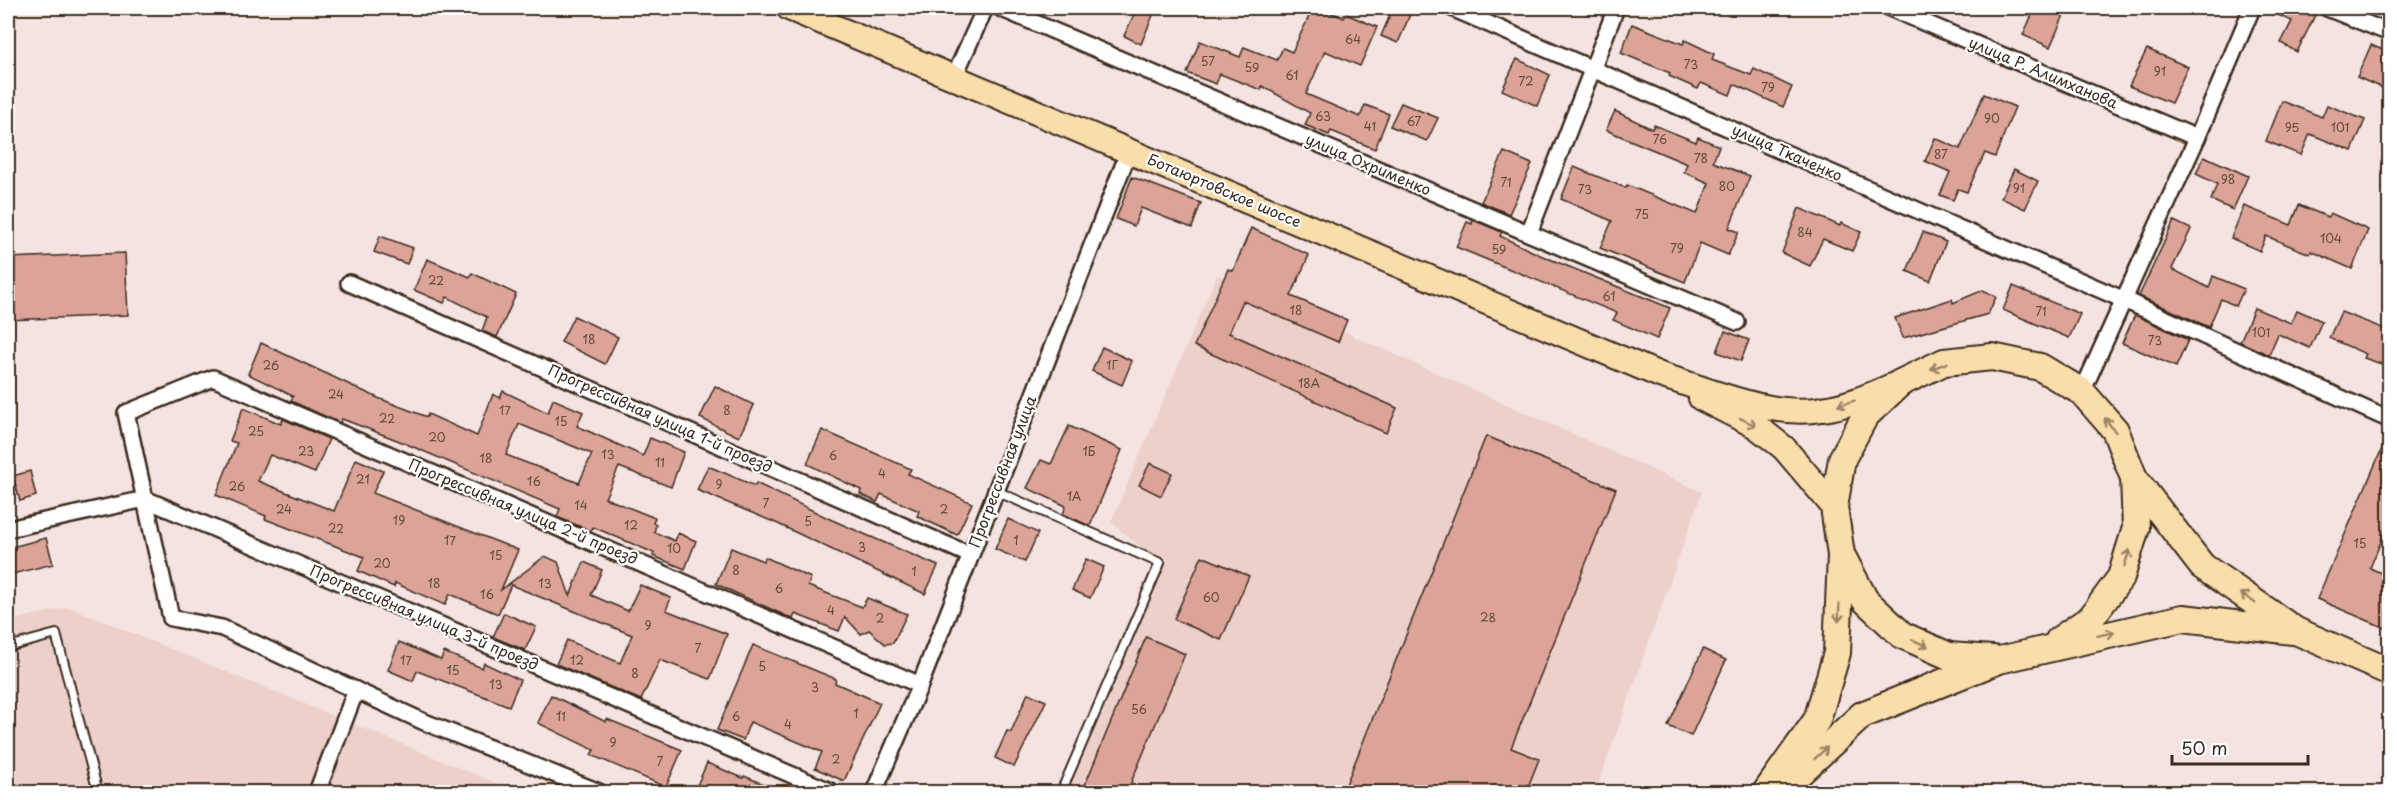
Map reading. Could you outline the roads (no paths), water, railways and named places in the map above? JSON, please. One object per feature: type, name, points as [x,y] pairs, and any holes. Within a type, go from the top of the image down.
[{"type":"highway","points":[[1766,792],[1817,720],[1838,653],[1841,555],[1834,507],[1842,459],[1865,416],[1900,383],[1944,362],[1992,357],[2040,367],[2082,392],[2115,430],[2134,477],[2202,566],[2296,632],[2390,672]]},
{"type":"highway","points":[[2049,647],[2091,618],[2121,577],[2136,528],[2134,477]]},
{"type":"highway","points":[[1841,555],[1865,600],[1902,635],[1949,656],[2000,660]]},
{"type":"highway","points":[[1778,792],[1862,715],[2000,660],[2183,618],[2296,632]]},
{"type":"main road","name":"Ботаюртовское шоссе","points":[[789,8],[1660,375]]},
{"type":"main road","points":[[1660,375],[1782,410],[1822,410],[1856,401],[1900,383]]},
{"type":"main road","points":[[1660,375],[1756,426],[1784,448],[1834,507]]},
{"type":"street","points":[[954,77],[985,8]]},
{"type":"street","name":"улица Охрименко","points":[[1000,8],[1737,322]]},
{"type":"street","name":"улица Ткаченко","points":[[1452,8],[2122,299],[2390,420]]},
{"type":"street","points":[[1529,233],[1616,8]]},
{"type":"street","name":"улица Р. Алимханова","points":[[1890,8],[2197,138]]},
{"type":"street","points":[[2082,392],[2122,299],[2197,138],[2252,8]]},
{"type":"street","points":[[2327,8],[2390,33]]},
{"type":"street","name":"Прогрессивная улица","points":[[874,792],[920,685],[1129,151]]},
{"type":"street","name":"Прогрессивная улица 1-й проезд","points":[[349,283],[970,555]]},
{"type":"street","name":"Прогрессивная улица 2-й проезд","points":[[145,499],[126,413],[213,378],[920,685]]},
{"type":"street","points":[[8,529],[145,499],[171,618],[222,628],[422,721],[599,792]]},
{"type":"street","name":"Прогрессивная улица 3-й проезд","points":[[145,499],[832,792]]},
{"type":"street","points":[[317,792],[356,690]]},
{"type":"lane","points":[[996,491],[1160,562],[1061,792]]},
{"type":"lane","points":[[8,647],[56,634],[98,792]]}]
